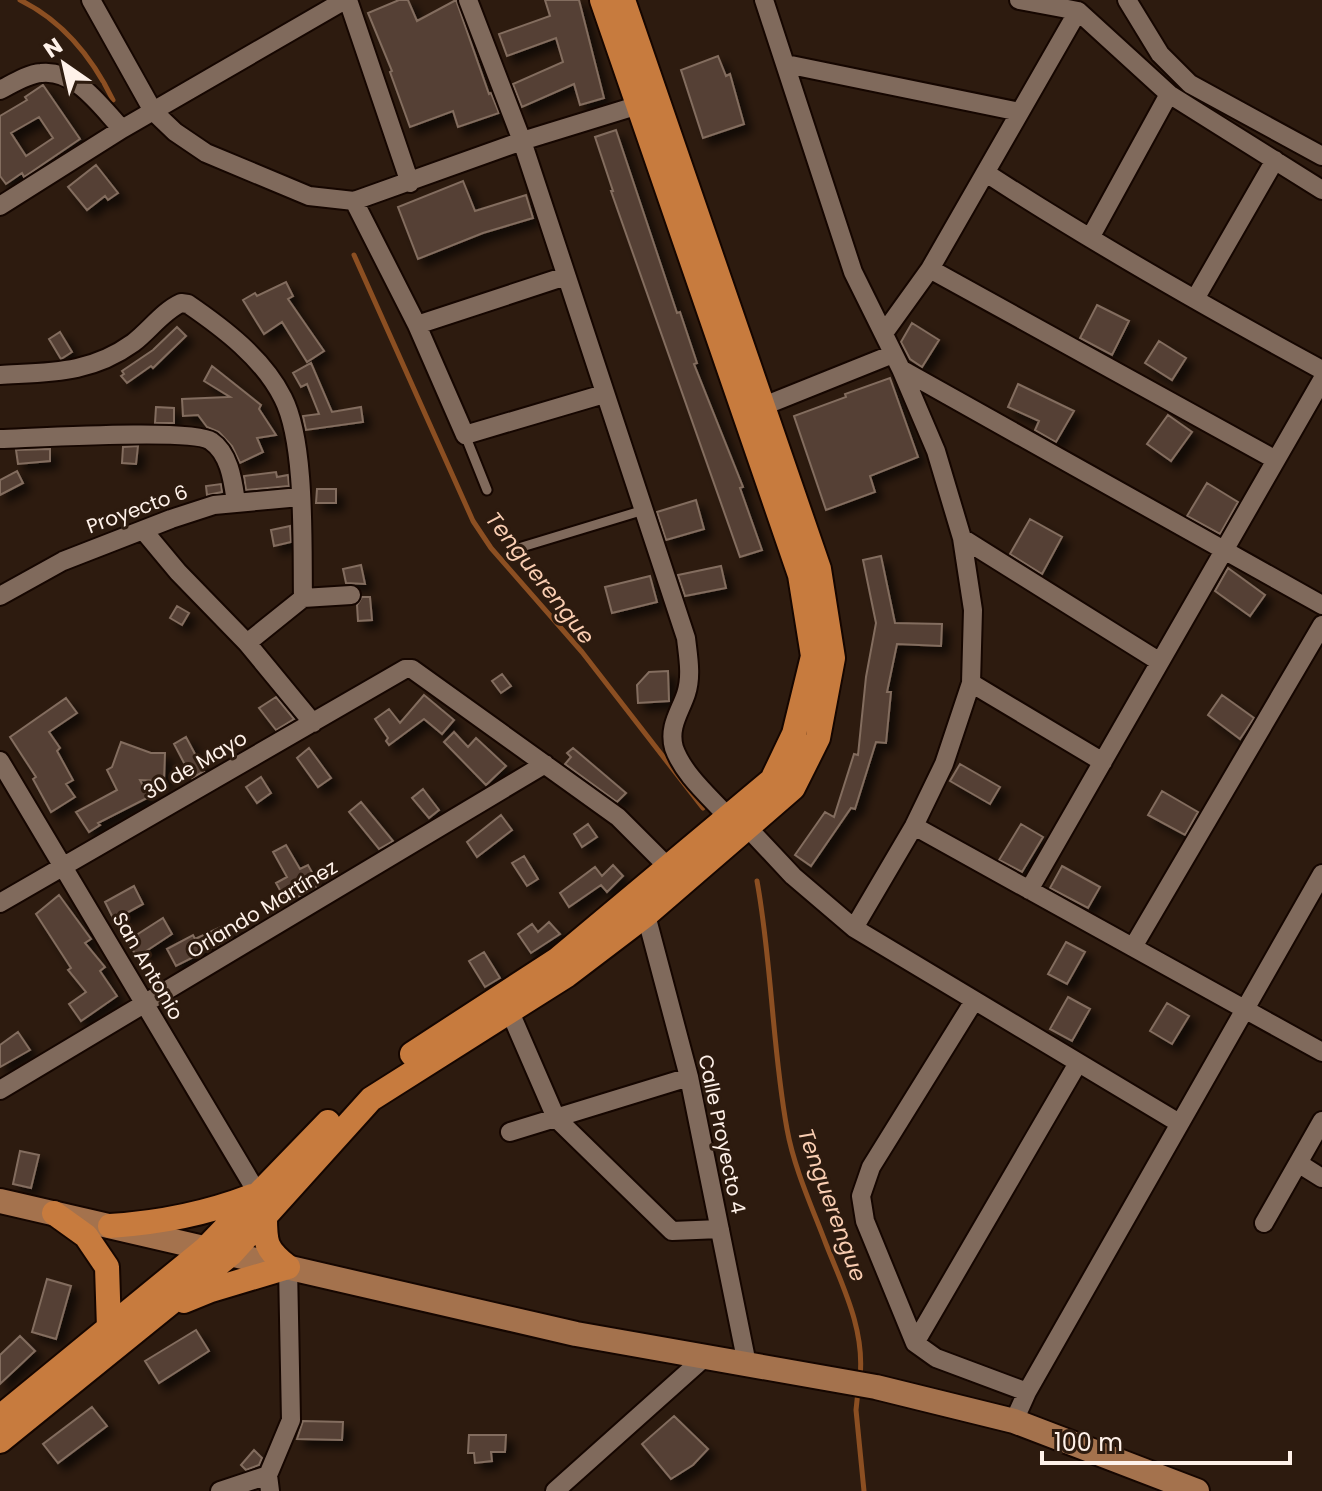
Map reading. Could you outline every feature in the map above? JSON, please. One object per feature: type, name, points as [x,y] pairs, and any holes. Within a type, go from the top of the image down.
[{"type":"main road","points":[[602,0],[755,410]]},
{"type":"main road","points":[[0,1417],[262,1204],[371,1099],[567,975],[646,915],[738,822],[772,780],[794,734],[813,656],[800,575],[755,410],[623,0]]},
{"type":"main road","points":[[0,1441],[231,1254],[262,1204],[363,1086],[558,959],[668,867],[738,822]]},
{"type":"main road","points":[[0,1201],[576,1334],[876,1387],[1014,1421],[1197,1491]]},
{"type":"main road","points":[[110,1226],[156,1223],[262,1204]]},
{"type":"main road","points":[[262,1204],[265,1240],[270,1253],[288,1267]]},
{"type":"main road","points":[[54,1213],[86,1236],[107,1267],[109,1328]]},
{"type":"main road","points":[[161,1310],[211,1290],[288,1267]]},
{"type":"street","points":[[91,0],[153,111],[175,132],[206,153],[309,196],[354,201],[522,141],[639,105]]},
{"type":"street","points":[[0,206],[122,129],[347,0],[410,183]]},
{"type":"street","points":[[468,0],[522,141],[686,638],[690,665],[687,692],[676,715],[672,733],[674,748],[684,766],[793,876],[854,928],[1179,1123]]},
{"type":"street","points":[[764,0],[853,272],[884,333],[936,451],[962,538],[973,610],[971,683],[944,764],[914,826],[854,928]]},
{"type":"street","points":[[1019,0],[1078,11],[1169,94],[1322,190]]},
{"type":"street","points":[[1127,0],[1160,54],[1190,84],[1322,156]]},
{"type":"street","points":[[884,333],[930,269],[1078,11]]},
{"type":"street","points":[[786,64],[1020,112]]},
{"type":"street","points":[[0,90],[42,73],[61,75],[80,85],[122,129]]},
{"type":"street","points":[[1090,238],[1169,94]]},
{"type":"street","points":[[1195,299],[1275,160]]},
{"type":"street","points":[[986,173],[1090,238],[1322,370]]},
{"type":"street","points":[[354,201],[417,325],[465,435],[604,394]]},
{"type":"street","points":[[930,269],[1276,460]]},
{"type":"street","points":[[417,325],[566,276]]},
{"type":"street","points":[[0,375],[74,370],[98,363],[144,335],[176,305],[188,304],[225,330],[271,378],[283,398],[295,439],[303,598]]},
{"type":"street","points":[[755,410],[897,362],[1322,605]]},
{"type":"street","points":[[1029,890],[1322,380]]},
{"type":"street","points":[[0,439],[150,435],[204,437],[219,449],[227,463],[236,502]]},
{"type":"street","name":"Proyecto 6","points":[[0,596],[63,561],[214,505],[300,497]]},
{"type":"street","points":[[143,530],[178,572],[247,643],[313,723]]},
{"type":"street","points":[[962,538],[1160,662]]},
{"type":"street","points":[[247,643],[303,598],[351,595]]},
{"type":"street","points":[[1133,947],[1322,625]]},
{"type":"street","name":"30 de Mayo","points":[[0,903],[405,669],[412,669],[545,764]]},
{"type":"street","points":[[971,683],[1103,762]]},
{"type":"street","name":"San Antonio","points":[[0,761],[262,1204]]},
{"type":"street","points":[[545,764],[618,817],[668,867]]},
{"type":"street","name":"Orlando Martínez","points":[[0,1090],[545,764]]},
{"type":"street","points":[[914,826],[1322,1052]]},
{"type":"street","points":[[1014,1421],[1027,1392],[1322,874]]},
{"type":"street","name":"Calle Proyecto 4","points":[[646,915],[689,1077],[747,1364]]},
{"type":"street","points":[[974,1001],[871,1167],[861,1196],[865,1221],[915,1343],[936,1358],[1027,1392]]},
{"type":"street","points":[[510,1012],[556,1118],[672,1231],[720,1229]]},
{"type":"street","points":[[915,1343],[1078,1063]]},
{"type":"street","points":[[510,1132],[689,1077]]},
{"type":"street","points":[[1264,1223],[1322,1121]]},
{"type":"street","points":[[1298,1163],[1322,1178]]},
{"type":"street","points":[[220,1491],[269,1483],[291,1420],[288,1267]]},
{"type":"street","points":[[555,1491],[705,1357]]},
{"type":"lane","points":[[465,435],[487,490]]},
{"type":"lane","points":[[512,550],[644,510]]},
{"type":"building","points":[[399,0],[408,0],[417,21],[456,0],[489,94],[499,113],[458,127],[453,111],[410,127],[392,71],[368,13]]},
{"type":"building","points":[[545,0],[579,0],[604,98],[580,105],[574,84],[522,107],[513,84],[563,62],[556,38],[507,56],[499,34],[550,16]]},
{"type":"building","points":[[718,56],[726,76],[730,74],[744,124],[703,138],[681,70]]},
{"type":"building","points":[[43,85],[80,139],[24,177],[22,173],[6,184],[0,176],[0,116],[27,100],[25,97]],"holes":[[[39,117],[53,138],[26,156],[11,133]]]},
{"type":"building","points":[[616,130],[677,313],[680,312],[697,363],[694,364],[743,487],[740,488],[762,550],[740,557],[611,191],[595,137]]},
{"type":"building","points":[[96,165],[118,193],[108,200],[105,196],[87,210],[68,187]]},
{"type":"building","points":[[463,181],[475,211],[526,195],[533,218],[483,233],[418,259],[398,207]]},
{"type":"building","points":[[286,282],[293,296],[288,299],[324,351],[307,362],[282,322],[264,334],[243,300]]},
{"type":"building","points":[[1097,305],[1129,321],[1112,355],[1080,338]]},
{"type":"building","points":[[912,323],[939,340],[922,367],[910,359],[901,342]]},
{"type":"building","points":[[177,327],[186,336],[153,368],[151,366],[127,383],[121,376],[124,374],[122,371],[153,350]]},
{"type":"building","points":[[60,332],[72,352],[61,359],[49,339]]},
{"type":"building","points":[[1159,341],[1186,358],[1172,380],[1145,363]]},
{"type":"building","points":[[311,363],[332,412],[361,407],[363,422],[306,430],[303,416],[319,414],[307,384],[301,387],[293,373]]},
{"type":"building","points":[[212,366],[261,405],[259,409],[276,435],[257,438],[263,452],[240,463],[232,446],[219,432],[207,427],[198,415],[183,416],[182,399],[230,397],[204,381]]},
{"type":"building","points":[[890,378],[918,457],[870,476],[875,492],[826,510],[794,416]]},
{"type":"building","points":[[1018,384],[1074,411],[1056,442],[1035,430],[1039,421],[1008,407]]},
{"type":"building","points":[[156,407],[174,408],[174,423],[155,423]]},
{"type":"building","points":[[1168,415],[1192,432],[1171,461],[1147,444]]},
{"type":"building","points":[[138,446],[136,464],[122,463],[123,447]]},
{"type":"building","points":[[50,449],[50,461],[18,464],[16,450]]},
{"type":"building","points":[[17,471],[23,483],[0,495],[0,480]]},
{"type":"building","points":[[276,472],[277,477],[288,475],[289,486],[246,490],[244,476]]},
{"type":"building","points":[[1207,483],[1238,502],[1220,534],[1187,516]]},
{"type":"building","points":[[221,484],[222,492],[207,495],[206,486]]},
{"type":"building","points":[[317,489],[336,489],[336,503],[316,503]]},
{"type":"building","points":[[696,500],[704,529],[666,540],[657,512]]},
{"type":"building","points":[[1030,519],[1062,537],[1042,574],[1010,554]]},
{"type":"building","points":[[290,526],[291,542],[274,546],[271,530]]},
{"type":"building","points":[[881,556],[895,623],[942,624],[941,646],[897,644],[887,692],[891,692],[886,743],[876,742],[855,809],[851,808],[811,866],[795,855],[825,812],[834,817],[854,754],[858,755],[866,677],[876,623],[863,560]]},
{"type":"building","points":[[361,565],[365,584],[346,583],[343,569]]},
{"type":"building","points":[[721,566],[726,588],[685,596],[678,575]]},
{"type":"building","points":[[1228,568],[1265,595],[1250,616],[1215,591]]},
{"type":"building","points":[[650,576],[657,602],[612,613],[605,587]]},
{"type":"building","points":[[362,597],[370,597],[372,620],[358,621],[357,605]]},
{"type":"building","points":[[177,606],[189,613],[182,625],[170,618]]},
{"type":"building","points":[[668,671],[669,701],[638,703],[637,685],[649,672]]},
{"type":"building","points":[[502,674],[511,686],[501,693],[492,681]]},
{"type":"building","points":[[424,695],[454,720],[442,734],[424,719],[389,745],[386,741],[388,738],[375,719],[389,709],[400,723]]},
{"type":"building","points":[[1222,695],[1254,718],[1240,739],[1208,715]]},
{"type":"building","points":[[276,697],[294,719],[276,730],[259,708]]},
{"type":"building","points":[[66,698],[77,713],[49,732],[60,748],[57,751],[73,780],[66,784],[75,797],[51,812],[33,779],[36,777],[10,737]]},
{"type":"building","points":[[454,732],[468,747],[476,738],[506,766],[486,785],[444,742]]},
{"type":"building","points":[[186,737],[204,771],[192,778],[174,744]]},
{"type":"building","points":[[121,742],[151,753],[165,753],[164,781],[140,780],[149,797],[98,823],[100,825],[89,832],[76,812],[117,790],[107,770],[112,767]]},
{"type":"building","points":[[309,748],[331,778],[318,787],[297,758]]},
{"type":"building","points":[[573,748],[626,793],[617,802],[565,764],[571,757],[567,753]]},
{"type":"building","points":[[960,764],[1000,787],[990,804],[950,781]]},
{"type":"building","points":[[261,777],[271,793],[257,803],[246,787]]},
{"type":"building","points":[[423,789],[439,810],[429,818],[412,798]]},
{"type":"building","points":[[1162,791],[1198,812],[1185,835],[1148,815]]},
{"type":"building","points":[[361,802],[393,841],[379,849],[349,812]]},
{"type":"building","points":[[501,815],[512,830],[477,857],[467,842]]},
{"type":"building","points":[[588,824],[597,837],[582,847],[574,834]]},
{"type":"building","points":[[1021,824],[1043,837],[1022,872],[999,860]]},
{"type":"building","points":[[286,845],[300,869],[308,865],[319,885],[287,903],[276,883],[287,877],[273,852]]},
{"type":"building","points":[[524,856],[538,879],[527,886],[512,863]]},
{"type":"building","points":[[613,865],[623,876],[607,892],[601,885],[569,907],[560,893],[595,867],[602,876]]},
{"type":"building","points":[[1062,866],[1100,887],[1088,908],[1050,888]]},
{"type":"building","points":[[134,886],[143,904],[114,920],[105,902]]},
{"type":"building","points":[[59,895],[91,939],[85,943],[105,967],[100,971],[117,996],[81,1021],[69,1004],[86,992],[68,970],[71,968],[36,914]]},
{"type":"building","points":[[163,918],[172,934],[137,957],[127,941]]},
{"type":"building","points":[[549,922],[560,934],[531,953],[518,934],[532,924],[538,932]]},
{"type":"building","points":[[225,925],[231,938],[176,966],[167,949],[193,935],[195,939]]},
{"type":"building","points":[[1066,942],[1085,952],[1067,984],[1048,974]]},
{"type":"building","points":[[484,952],[500,978],[485,987],[469,961]]},
{"type":"building","points":[[1068,997],[1090,1009],[1072,1041],[1050,1029]]},
{"type":"building","points":[[1167,1003],[1189,1016],[1172,1044],[1150,1031]]},
{"type":"building","points":[[18,1032],[30,1050],[0,1067],[0,1045]]},
{"type":"building","points":[[20,1151],[39,1155],[31,1188],[13,1184]]},
{"type":"building","points":[[47,1279],[71,1286],[56,1339],[32,1332]]},
{"type":"building","points":[[196,1330],[209,1351],[159,1383],[145,1361]]},
{"type":"building","points":[[20,1336],[35,1351],[0,1384],[0,1355]]},
{"type":"building","points":[[92,1407],[107,1426],[58,1463],[43,1444]]},
{"type":"building","points":[[674,1416],[708,1449],[693,1465],[671,1479],[642,1444]]},
{"type":"building","points":[[303,1421],[343,1422],[342,1440],[297,1439]]},
{"type":"building","points":[[469,1435],[506,1435],[505,1452],[491,1452],[492,1461],[475,1463],[474,1453],[468,1453]]},
{"type":"building","points":[[254,1450],[262,1458],[259,1465],[246,1470],[241,1465]]},
{"type":"waterway","name":"Tenguerengue","points":[[20,0],[50,18],[75,42],[96,69],[113,100]]},
{"type":"waterway","name":"Tenguerengue","points":[[354,255],[473,521],[491,548],[582,652],[703,808]]},
{"type":"waterway","name":"Tenguerengue","points":[[757,881],[787,1129],[804,1187],[851,1309],[859,1342],[860,1377]]},
{"type":"waterway","name":"Tenguerengue","points":[[858,1391],[856,1410],[864,1491]]}]
